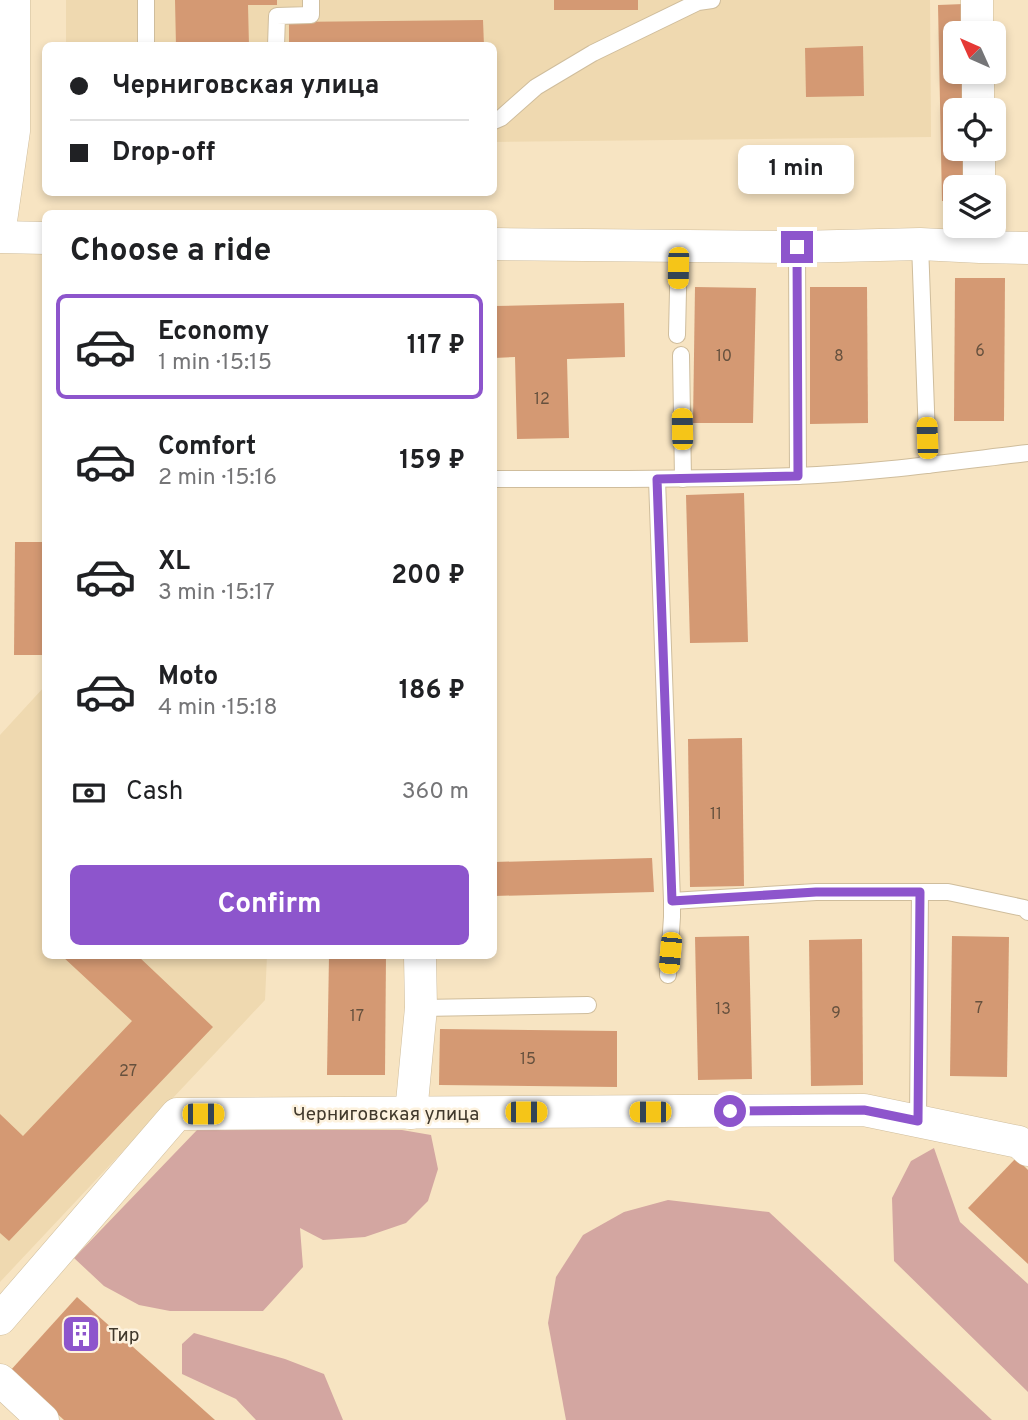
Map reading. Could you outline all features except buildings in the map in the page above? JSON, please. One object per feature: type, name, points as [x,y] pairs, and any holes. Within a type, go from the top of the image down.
[{"type":"street","points":[[0,228],[14,131],[14,0]]},
{"type":"street","points":[[977,0],[977,21]]},
{"type":"street","points":[[0,237],[42,237]]},
{"type":"street","points":[[497,244],[797,247],[920,244],[971,238]]},
{"type":"street","points":[[984,238],[1028,248]]},
{"type":"street","points":[[411,1113],[421,1008],[420,959]]},
{"type":"street","name":"Черниговская улица","points":[[0,1319],[177,1114],[864,1110],[1019,1142],[1028,1150]]},
{"type":"street","points":[[0,1380],[43,1420]]},
{"type":"lane","points":[[146,0],[146,42]]},
{"type":"lane","points":[[276,42],[277,16],[311,15],[311,0]]},
{"type":"lane","points":[[497,120],[536,87],[593,53],[703,1]]},
{"type":"lane","points":[[920,244],[928,465]]},
{"type":"lane","points":[[677,335],[678,246]]},
{"type":"lane","points":[[797,247],[798,476]]},
{"type":"lane","points":[[681,355],[683,479]]},
{"type":"lane","points":[[497,479],[798,476],[1028,453]]},
{"type":"lane","points":[[657,479],[672,901],[668,975]]},
{"type":"lane","points":[[672,901],[816,892],[948,892],[1024,908],[1028,912]]},
{"type":"lane","points":[[918,1121],[920,892]]},
{"type":"lane","points":[[421,1008],[588,1005]]},
{"type":"shaded area","points":[[66,0],[930,0],[931,137],[497,142],[497,42],[66,42]]},
{"type":"shaded area","points":[[42,689],[42,959],[267,959],[265,1000],[0,1282],[0,735]]},
{"type":"shaded area","points":[[197,1130],[402,1130],[431,1135],[438,1169],[428,1201],[406,1223],[365,1237],[323,1240],[300,1228],[303,1267],[263,1311],[170,1311],[139,1305],[104,1286],[74,1258]]},
{"type":"shaded area","points":[[934,1148],[960,1222],[1028,1284],[1028,1392],[894,1261],[892,1198],[911,1161]]},
{"type":"shaded area","points":[[668,1200],[769,1212],[992,1420],[566,1420],[548,1323],[556,1277],[583,1235],[624,1212]]},
{"type":"shaded area","points":[[194,1333],[285,1359],[324,1374],[343,1420],[256,1420],[236,1399],[182,1374],[182,1344]]},
{"type":"place","name":"Тир","points":[[81,1334]]},
{"type":"route","points":[[730,1111],[864,1110],[918,1121],[920,892],[816,892],[672,901],[657,479],[798,476],[797,247]]}]
